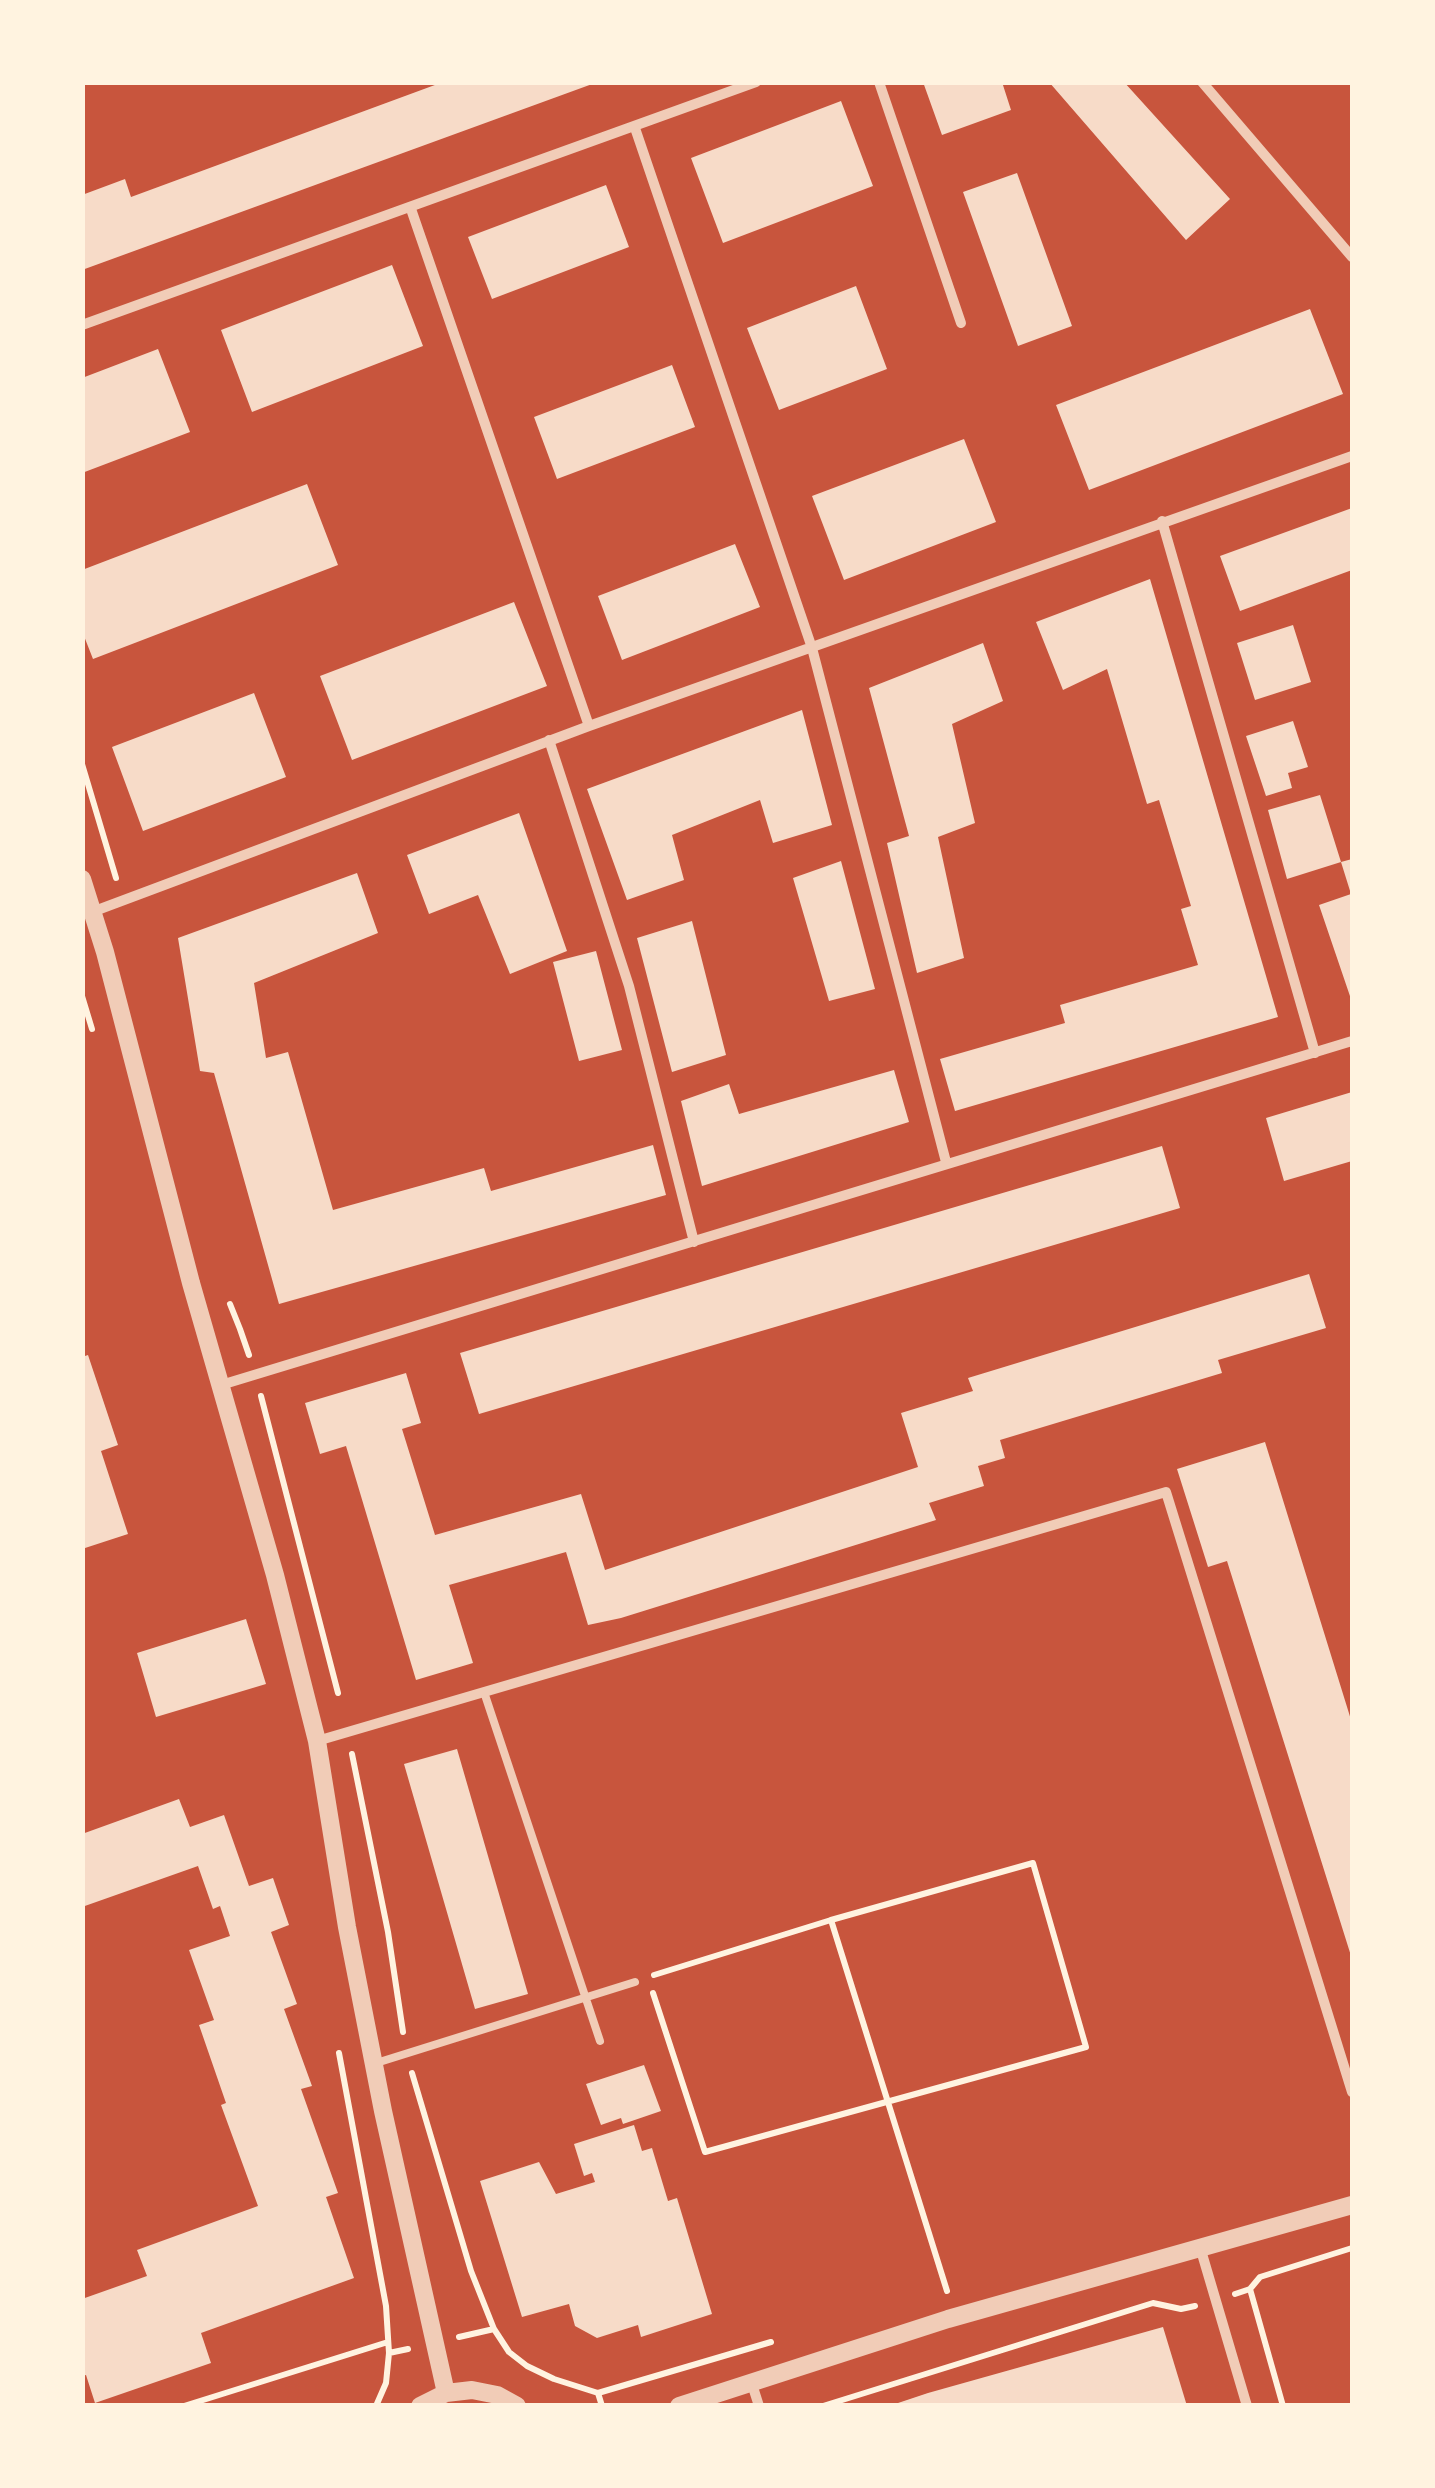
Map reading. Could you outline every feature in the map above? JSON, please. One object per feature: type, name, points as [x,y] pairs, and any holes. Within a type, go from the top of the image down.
[{"type":"street","points":[[82,325],[756,82]]},
{"type":"street","points":[[879,82],[961,324]]},
{"type":"street","points":[[1202,82],[1352,256]]},
{"type":"street","points":[[635,128],[812,648],[946,1162]]},
{"type":"street","points":[[411,209],[589,726]]},
{"type":"street","points":[[92,912],[548,740],[1352,456]]},
{"type":"street","points":[[1162,521],[1315,1052]]},
{"type":"street","points":[[548,740],[628,986],[694,1242]]},
{"type":"street","points":[[82,879],[275,1575],[317,1741],[374,2064],[446,2392]]},
{"type":"street","points":[[221,1385],[1352,1042]]},
{"type":"street","points":[[317,1741],[1166,1492],[1352,2092]]},
{"type":"street","points":[[678,2406],[750,2380],[1352,2205]]},
{"type":"street","points":[[1200,2247],[1248,2406]]},
{"type":"street","points":[[750,2380],[759,2406]]},
{"type":"street","points":[[420,2406],[446,2392],[484,2391],[517,2406]]},
{"type":"lane","points":[[484,1692],[600,2041]]},
{"type":"lane","points":[[374,2064],[635,1982]]},
{"type":"path","points":[[240,1329],[314,1589],[348,1734],[388,1932],[406,2054],[470,2271],[494,2329],[509,2352],[528,2366],[598,2393],[782,2339]]},
{"type":"path","points":[[1033,1863],[1086,2047],[705,2152],[648,1977],[831,1920],[1033,1863]]},
{"type":"path","points":[[831,1920],[948,2290],[929,2296]]},
{"type":"path","points":[[337,2041],[386,2306],[390,2353],[386,2383],[376,2406]]},
{"type":"path","points":[[823,2406],[1153,2302],[1181,2309],[1215,2300],[1250,2289],[1260,2277],[1352,2248]]},
{"type":"path","points":[[1250,2289],[1283,2406]]},
{"type":"path","points":[[390,2353],[494,2329]]},
{"type":"path","points":[[184,2406],[388,2342]]},
{"type":"path","points":[[598,2393],[602,2406]]},
{"type":"building","points":[[443,82],[595,83],[82,270],[82,195],[125,179],[131,197]]},
{"type":"building","points":[[923,82],[1002,82],[1011,110],[942,135]]},
{"type":"building","points":[[1049,82],[1124,82],[1230,199],[1186,240]]},
{"type":"building","points":[[841,101],[873,186],[723,243],[691,158]]},
{"type":"building","points":[[1017,173],[1072,326],[1018,346],[963,192]]},
{"type":"building","points":[[606,185],[629,247],[492,299],[468,237]]},
{"type":"building","points":[[392,265],[423,346],[252,412],[221,330]]},
{"type":"building","points":[[856,286],[887,369],[779,410],[747,328]]},
{"type":"building","points":[[1310,309],[1343,394],[1089,490],[1056,405]]},
{"type":"building","points":[[158,349],[190,432],[82,473],[82,378]]},
{"type":"building","points":[[672,365],[695,427],[557,479],[534,417]]},
{"type":"building","points":[[964,439],[996,522],[844,580],[812,496]]},
{"type":"building","points":[[307,484],[338,565],[93,659],[82,631],[82,570]]},
{"type":"building","points":[[1352,508],[1352,570],[1240,611],[1220,556]]},
{"type":"building","points":[[735,544],[760,607],[622,660],[598,596]]},
{"type":"building","points":[[1150,579],[1278,1017],[955,1111],[940,1059],[1065,1023],[1060,1005],[1198,965],[1181,909],[1191,906],[1159,800],[1147,804],[1107,669],[1063,690],[1036,622]]},
{"type":"building","points":[[514,602],[547,686],[352,760],[320,676]]},
{"type":"building","points":[[1293,625],[1311,682],[1255,700],[1237,643]]},
{"type":"building","points":[[983,643],[1003,701],[952,724],[975,823],[938,837],[964,958],[917,973],[887,843],[909,836],[869,688]]},
{"type":"building","points":[[254,693],[286,777],[143,831],[112,747]]},
{"type":"building","points":[[802,710],[832,825],[773,843],[760,800],[672,835],[684,880],[627,900],[587,789]]},
{"type":"building","points":[[1293,721],[1308,767],[1288,773],[1292,788],[1266,796],[1246,736]]},
{"type":"building","points":[[1320,795],[1341,862],[1287,879],[1268,810]]},
{"type":"building","points":[[519,813],[567,951],[510,974],[478,895],[429,914],[407,855]]},
{"type":"building","points":[[1352,859],[1352,1002],[1319,905],[1351,894],[1341,862]]},
{"type":"building","points":[[841,861],[875,989],[829,1001],[793,878]]},
{"type":"building","points":[[357,873],[378,933],[254,983],[266,1058],[288,1052],[333,1210],[484,1168],[491,1191],[653,1145],[666,1195],[279,1304],[214,1073],[200,1071],[178,938]]},
{"type":"building","points":[[692,921],[726,1055],[672,1072],[637,938]]},
{"type":"building","points":[[596,951],[622,1050],[579,1061],[553,962]]},
{"type":"building","points":[[894,1070],[909,1122],[702,1186],[681,1101],[729,1084],[739,1114]]},
{"type":"building","points":[[1352,1092],[1352,1161],[1284,1181],[1266,1118]]},
{"type":"building","points":[[1162,1146],[1180,1208],[479,1414],[460,1353]]},
{"type":"building","points":[[1309,1274],[1326,1328],[1218,1360],[1222,1373],[1000,1440],[1005,1458],[978,1466],[984,1486],[929,1503],[936,1520],[588,1625],[566,1552],[449,1585],[473,1663],[416,1680],[346,1446],[320,1454],[305,1403],[406,1373],[421,1423],[402,1429],[435,1535],[581,1494],[605,1570],[918,1467],[901,1413],[973,1391],[968,1378]]},
{"type":"building","points":[[88,1355],[118,1445],[101,1451],[128,1534],[82,1549],[82,1357]]},
{"type":"building","points":[[1265,1442],[1352,1723],[1352,1959],[1227,1561],[1208,1567],[1177,1469]]},
{"type":"building","points":[[246,1619],[266,1684],[156,1717],[137,1653]]},
{"type":"building","points":[[457,1749],[528,1994],[475,2009],[404,1764]]},
{"type":"building","points":[[179,1799],[190,1827],[224,1815],[249,1886],[273,1878],[289,1925],[271,1932],[297,2004],[284,2009],[312,2086],[301,2089],[338,2193],[326,2197],[354,2278],[201,2333],[211,2363],[95,2403],[86,2375],[82,2376],[82,2299],[147,2276],[137,2250],[258,2206],[221,2105],[226,2103],[199,2025],[214,2020],[189,1950],[230,1936],[220,1906],[213,1909],[198,1866],[82,1907],[82,1834]]},
{"type":"building","points":[[644,2065],[661,2111],[623,2124],[621,2118],[601,2125],[586,2084]]},
{"type":"building","points":[[634,2125],[642,2151],[652,2148],[668,2201],[677,2198],[712,2314],[641,2337],[638,2325],[597,2338],[575,2326],[569,2304],[522,2317],[480,2181],[539,2162],[556,2194],[595,2182],[592,2173],[584,2176],[574,2144]]},
{"type":"building","points":[[1163,2327],[1187,2406],[889,2406],[928,2393]]}]
